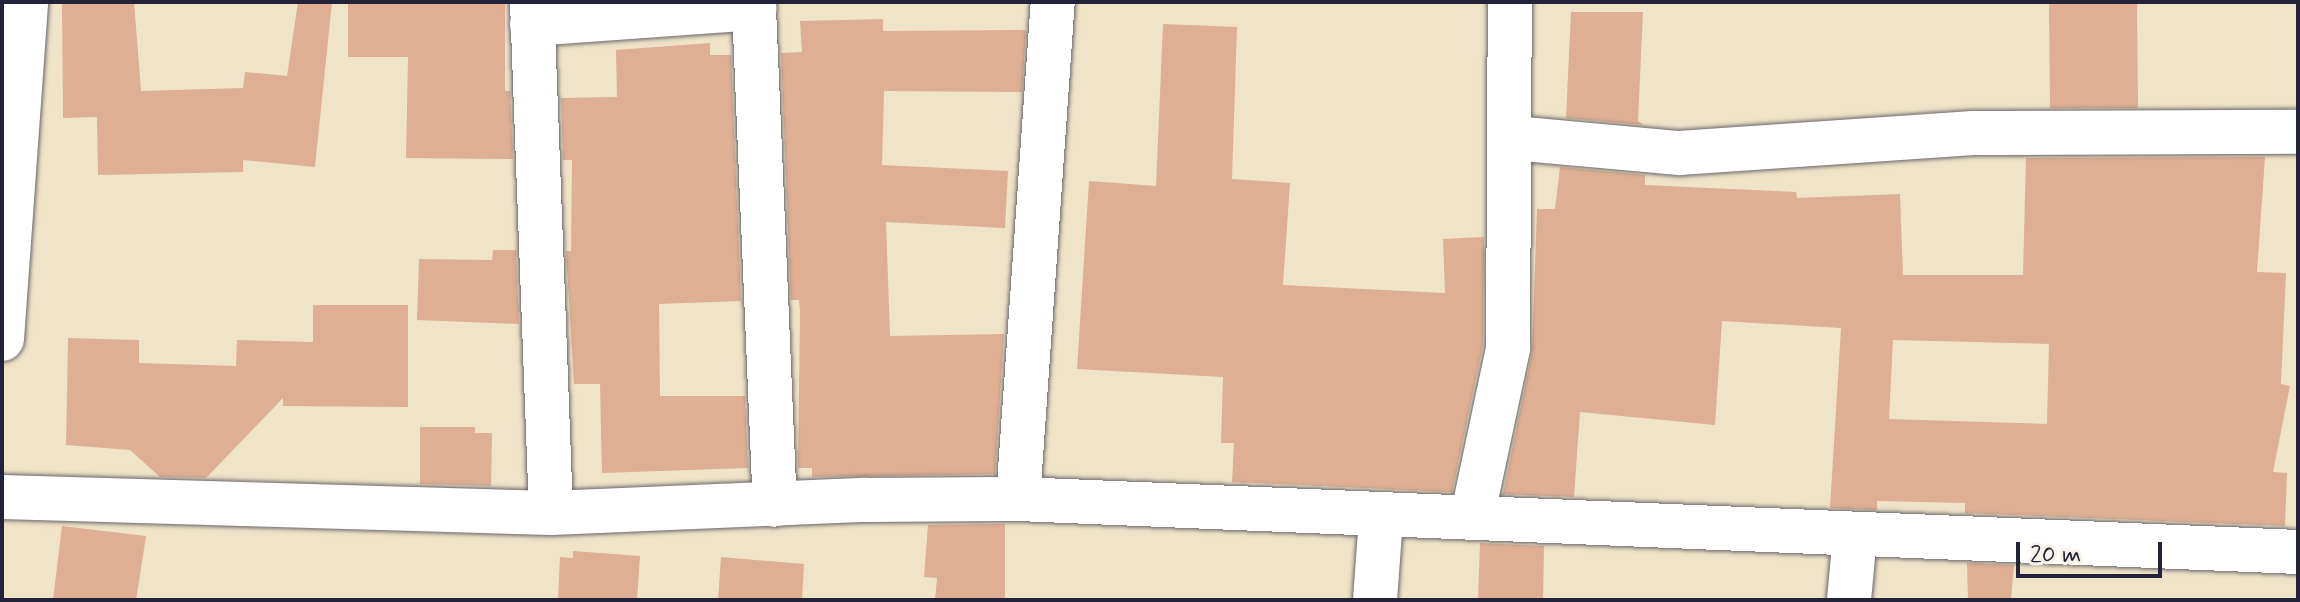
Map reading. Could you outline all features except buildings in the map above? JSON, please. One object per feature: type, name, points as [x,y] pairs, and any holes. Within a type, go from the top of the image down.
[{"type":"street","points":[[2,335],[26,2]]},
{"type":"street","points":[[1018,499],[1053,2]]},
{"type":"street","points":[[1472,518],[1508,348],[1513,138],[1510,2]]},
{"type":"street","points":[[551,513],[532,13],[754,8],[775,505]]},
{"type":"street","points":[[1513,138],[1679,153],[1973,133],[2298,132]]},
{"type":"street","points":[[2,497],[551,513],[1018,499],[1381,518],[1472,518],[2298,552],[2298,530]]},
{"type":"street","points":[[1375,600],[1381,518]]},
{"type":"street","points":[[1849,600],[1855,535]]}]
